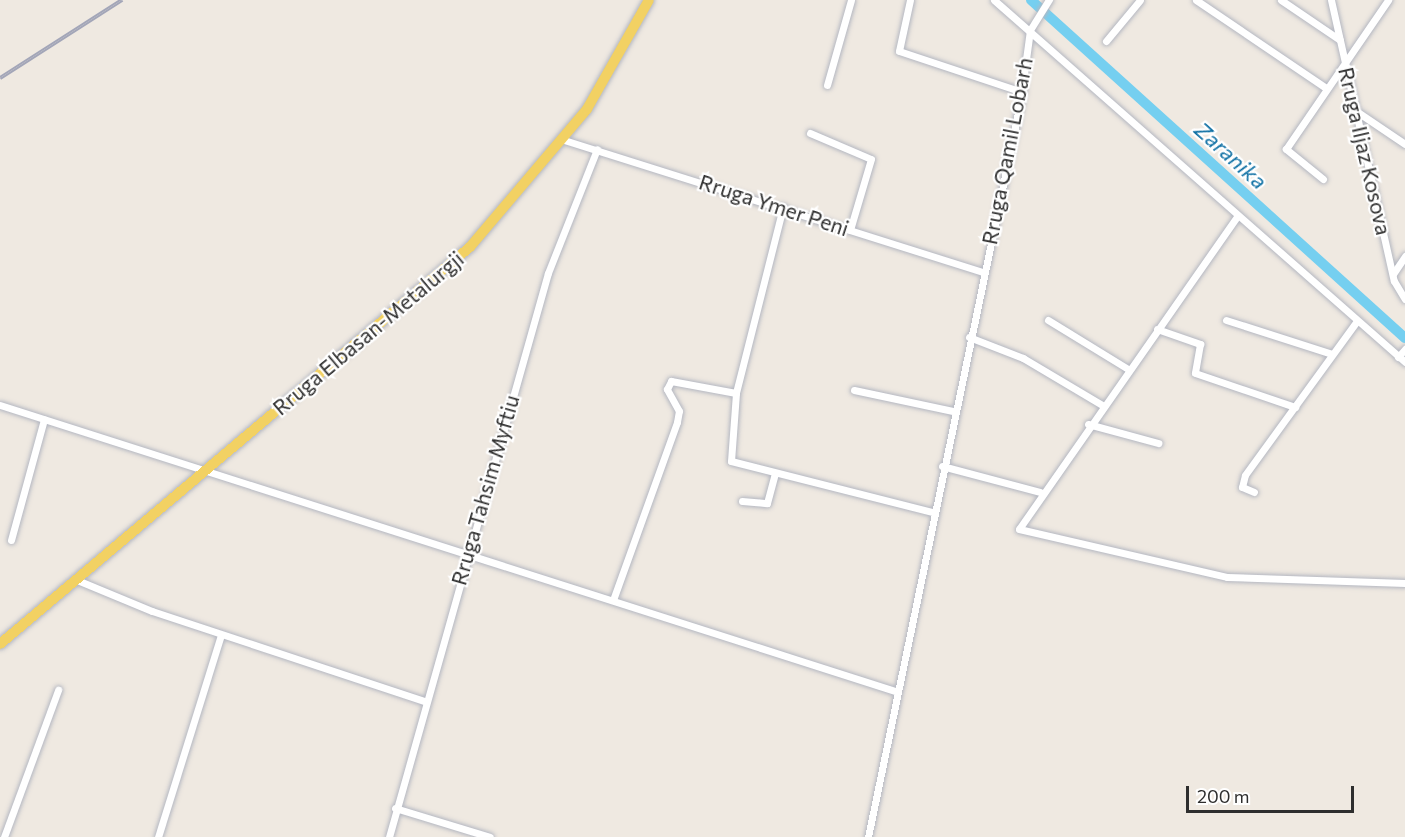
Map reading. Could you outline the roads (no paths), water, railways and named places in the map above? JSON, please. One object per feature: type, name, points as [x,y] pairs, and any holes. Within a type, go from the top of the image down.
[{"type":"main road","name":"Rruga Elbasan-Metalurgji","points":[[0,644],[470,247],[564,140],[625,50],[649,0]]},
{"type":"street","points":[[827,85],[851,0]]},
{"type":"street","points":[[910,0],[899,51],[1022,92]]},
{"type":"street","points":[[994,0],[1030,30],[1236,218],[1405,363]]},
{"type":"street","name":"Rruga Qamil Lobarh","points":[[868,837],[895,691],[1022,92],[1030,30],[1035,15],[1049,0]]},
{"type":"street","points":[[1106,41],[1140,0]]},
{"type":"street","points":[[1196,0],[1326,88]]},
{"type":"street","points":[[1281,0],[1340,40]]},
{"type":"street","name":"Rruga Iljaz Kosova","points":[[1331,0],[1393,274],[1405,299]]},
{"type":"street","points":[[1323,179],[1285,151],[1388,0]]},
{"type":"street","points":[[1356,111],[1405,144]]},
{"type":"street","points":[[810,133],[871,159],[850,230]]},
{"type":"street","name":"Rruga Ymer Peni","points":[[564,140],[783,207],[983,272]]},
{"type":"street","name":"Rruga Tahsim Myftiu","points":[[389,837],[424,701],[561,232],[597,149]]},
{"type":"street","points":[[783,207],[736,393],[737,424],[728,456],[736,464],[933,512]]},
{"type":"street","points":[[1236,218],[1020,522],[1026,534],[1227,577],[1405,583]]},
{"type":"street","points":[[1393,274],[1405,256]]},
{"type":"street","points":[[1048,320],[1128,369]]},
{"type":"street","points":[[1226,321],[1332,354]]},
{"type":"street","points":[[1254,492],[1241,483],[1356,322]]},
{"type":"street","points":[[1157,329],[1200,344],[1195,373],[1295,407]]},
{"type":"street","points":[[969,337],[1023,358],[1102,405]]},
{"type":"street","points":[[1398,357],[1405,349]]},
{"type":"street","points":[[613,600],[677,422],[679,411],[667,390],[671,381],[736,393]]},
{"type":"street","points":[[854,390],[953,411]]},
{"type":"street","points":[[0,405],[467,552],[895,691]]},
{"type":"street","points":[[11,540],[44,419]]},
{"type":"street","points":[[1088,424],[1158,443]]},
{"type":"street","points":[[942,466],[1040,492]]},
{"type":"street","points":[[742,501],[767,503],[775,474]]},
{"type":"street","points":[[77,580],[221,635],[424,701]]},
{"type":"street","points":[[158,837],[221,635]]},
{"type":"street","points":[[4,837],[58,690]]},
{"type":"street","points":[[395,808],[490,837]]},
{"type":"waterway","name":"Zaranika","points":[[1031,0],[1405,338]]},
{"type":"railway","points":[[0,78],[122,0]]}]
